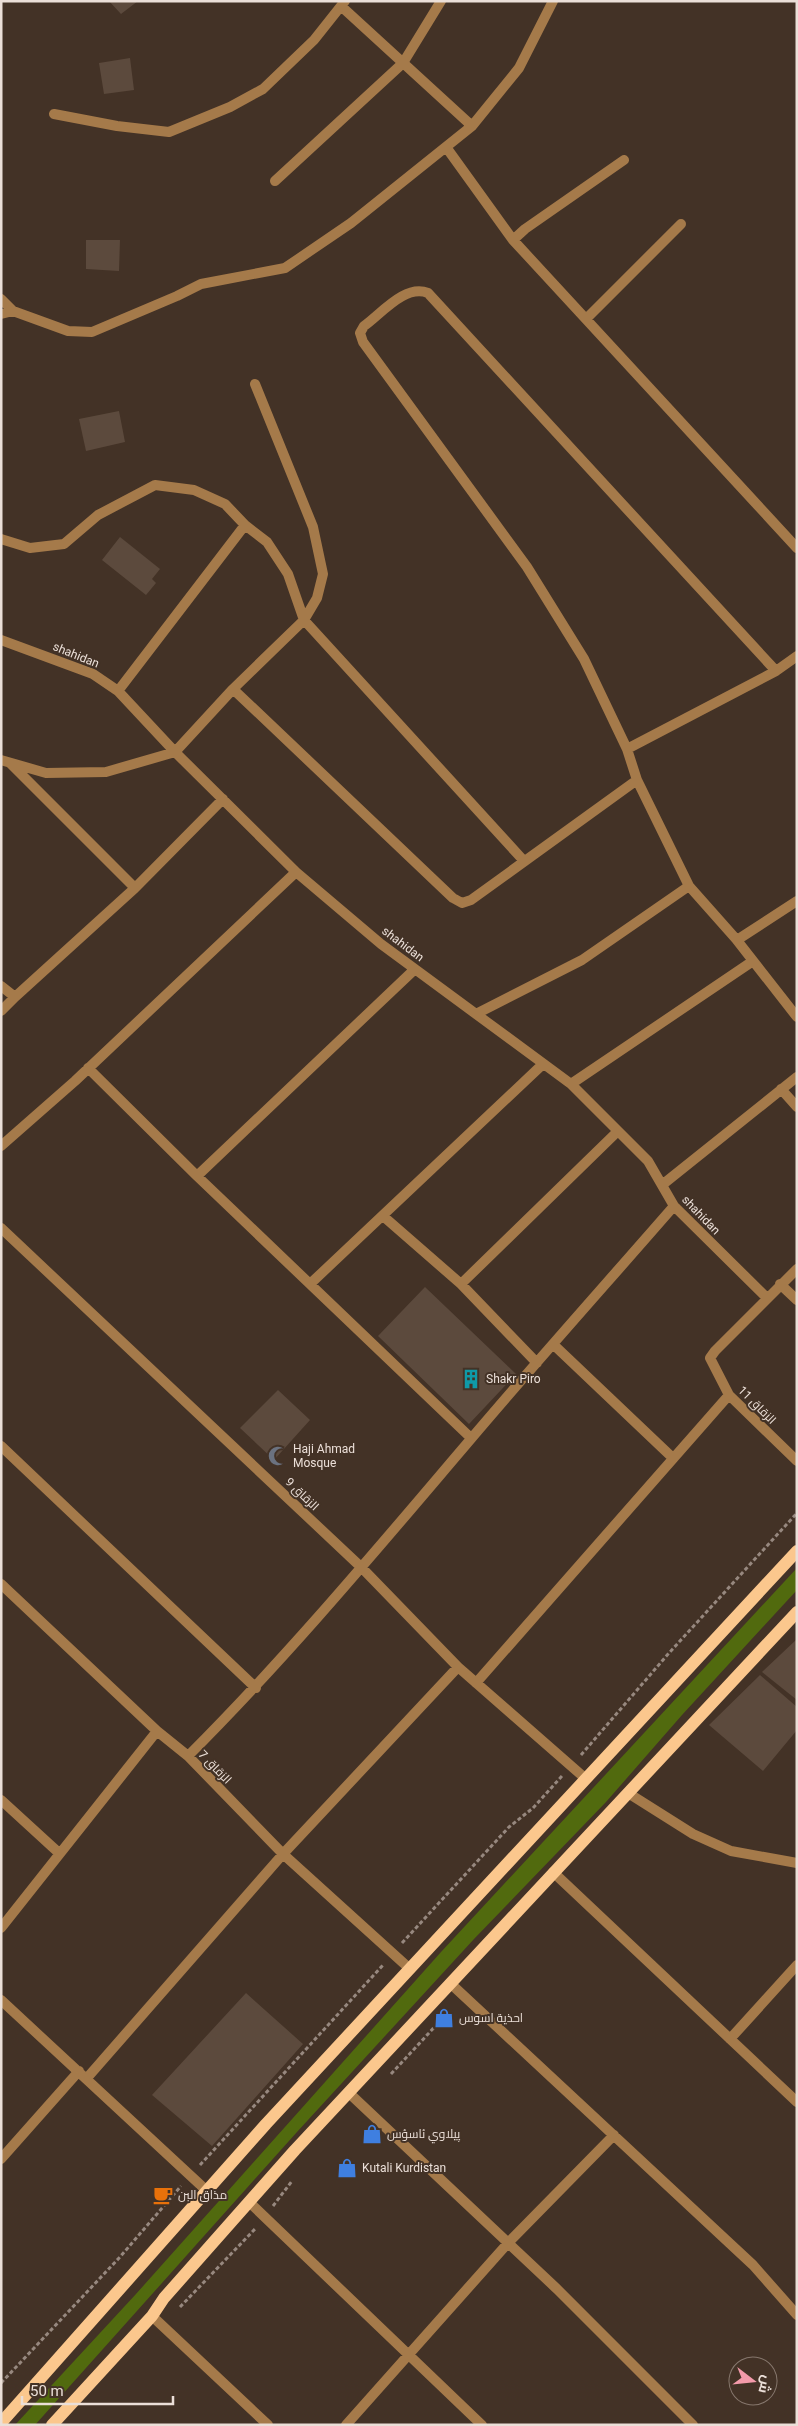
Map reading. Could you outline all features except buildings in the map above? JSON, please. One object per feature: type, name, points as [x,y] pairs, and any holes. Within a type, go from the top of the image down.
[{"type":"main road","points":[[1,2422],[207,2191],[797,1551]]},
{"type":"main road","points":[[52,2425],[152,2316],[164,2298],[249,2202],[553,1872],[792,1620],[797,1612]]},
{"type":"street","points":[[275,181],[403,63],[441,1]]},
{"type":"street","points":[[1,299],[13,311],[68,331],[92,332],[201,284],[285,268],[351,223],[472,126],[519,68],[552,1]]},
{"type":"street","points":[[54,114],[117,126],[169,132],[230,107],[263,89],[314,40],[344,4],[403,63],[472,126]]},
{"type":"street","points":[[446,147],[513,240],[797,548]]},
{"type":"street","points":[[513,240],[525,229],[624,160]]},
{"type":"street","points":[[586,319],[681,224]]},
{"type":"street","points":[[776,671],[428,293],[419,289],[409,292],[364,326],[360,333],[363,342],[527,567],[584,659],[626,750],[637,780],[689,886],[737,940],[797,1017]]},
{"type":"street","points":[[1,314],[13,311]]},
{"type":"street","points":[[5,761],[46,773],[106,772],[175,752],[233,690],[304,620],[317,598],[323,574],[313,526],[255,384]]},
{"type":"street","points":[[1,540],[30,548],[64,544],[98,515],[155,485],[194,490],[225,504],[245,525],[266,542],[288,574],[304,620],[524,861]]},
{"type":"street","points":[[118,691],[245,525]]},
{"type":"street","name":"shahidan","points":[[1,640],[93,674],[118,691],[175,752],[296,872],[381,944],[571,1084],[648,1161],[674,1206],[767,1298]]},
{"type":"street","points":[[626,750],[776,671],[797,656]]},
{"type":"street","points":[[233,690],[453,898],[462,903],[471,900],[637,780]]},
{"type":"street","points":[[5,761],[134,888]]},
{"type":"street","points":[[1,1011],[134,888],[223,800]]},
{"type":"street","points":[[1,1146],[88,1068],[296,872]]},
{"type":"street","points":[[476,1014],[582,960],[689,886]]},
{"type":"street","points":[[737,940],[797,901]]},
{"type":"street","points":[[571,1084],[753,961]]},
{"type":"street","points":[[197,1176],[415,969]]},
{"type":"street","points":[[1,986],[15,997]]},
{"type":"street","points":[[310,1284],[543,1064]]},
{"type":"street","points":[[88,1068],[197,1176],[471,1438]]},
{"type":"street","points":[[662,1185],[797,1076]]},
{"type":"street","points":[[781,1089],[797,1107]]},
{"type":"street","points":[[461,1284],[618,1131]]},
{"type":"street","points":[[188,1756],[256,1688],[674,1206]]},
{"type":"street","points":[[383,1216],[461,1284],[537,1363]]},
{"type":"street","name":"الزقاق 9","points":[[1,1228],[362,1568],[458,1667],[586,1779]]},
{"type":"street","points":[[767,1298],[797,1269]]},
{"type":"street","points":[[780,1284],[797,1300]]},
{"type":"street","name":"الزقاق 11","points":[[767,1298],[714,1351],[710,1358],[729,1395],[797,1461]]},
{"type":"street","points":[[553,1344],[674,1458]]},
{"type":"street","points":[[476,1683],[729,1395]]},
{"type":"street","points":[[1,1446],[256,1688]]},
{"type":"street","name":"الزقاق 7","points":[[1,1584],[157,1731],[188,1756],[283,1854],[410,1969]]},
{"type":"street","points":[[88,2078],[283,1854],[458,1667]]},
{"type":"street","points":[[1,1928],[157,1731]]},
{"type":"street","points":[[628,1792],[693,1834],[731,1851],[797,1863]]},
{"type":"street","points":[[1,1800],[59,1853]]},
{"type":"street","points":[[553,1872],[797,2102]]},
{"type":"street","points":[[730,2039],[797,1965]]},
{"type":"street","points":[[450,1983],[753,2265],[797,2315]]},
{"type":"street","points":[[1,2000],[88,2078],[207,2191]]},
{"type":"street","points":[[1,2159],[79,2071]]},
{"type":"street","points":[[349,2093],[508,2243],[693,2425]]},
{"type":"street","points":[[346,2425],[508,2243],[614,2135]]},
{"type":"street","points":[[249,2202],[482,2425]]},
{"type":"street","points":[[152,2316],[268,2425]]},
{"type":"green space","points":[[797,1568],[797,1590],[682,1715],[606,1802],[474,1939],[297,2132],[35,2425],[15,2425],[136,2294],[441,1952]]},
{"type":"place","name":"Shakr Piro","points":[[471,1379]]},
{"type":"place","name":"Haji Ahmad Mosque","points":[[278,1456]]},
{"type":"place","name":"احذية اسوس","points":[[444,2018]]},
{"type":"place","name":"پيلاوي ئاسؤس","points":[[372,2134]]},
{"type":"place","name":"Kutali Kurdistan","points":[[347,2168]]},
{"type":"place","name":"مذاق البن","points":[[163,2195]]}]
